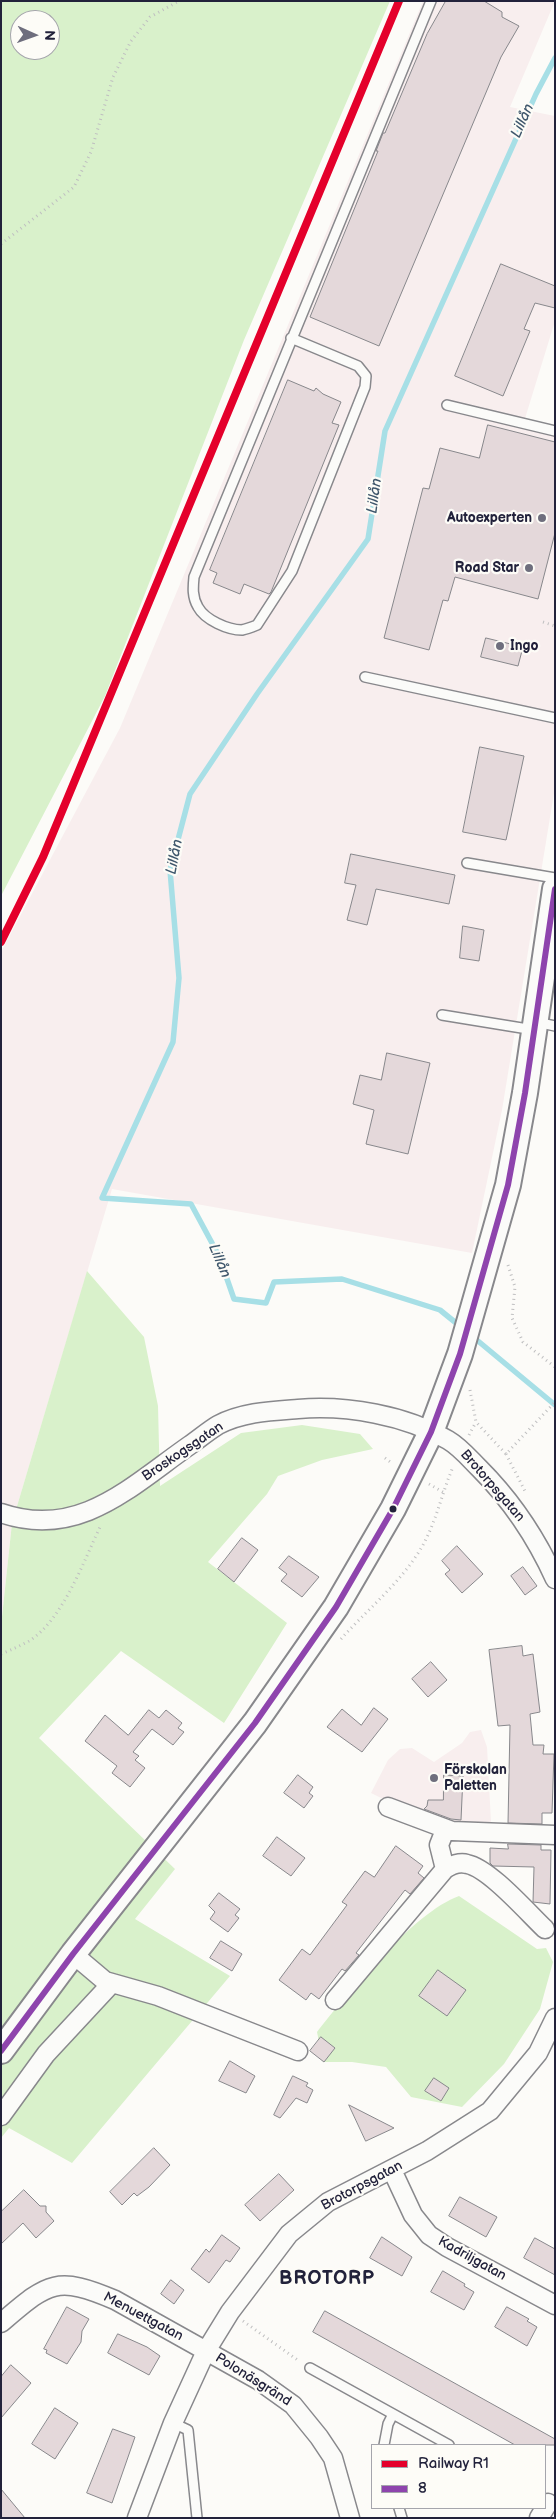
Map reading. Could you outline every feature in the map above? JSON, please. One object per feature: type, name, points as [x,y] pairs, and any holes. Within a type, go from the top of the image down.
[{"type":"street","points":[[1,2051],[73,1954],[255,1722],[336,1607],[393,1509],[431,1432],[460,1354],[508,1185],[541,1026],[555,889]]},
{"type":"street","name":"Broskogsgatan","points":[[1,1513],[43,1520],[67,1519],[102,1508],[218,1425],[257,1412],[323,1407],[396,1420],[431,1432]]},
{"type":"street","name":"Brotorpsgatan","points":[[431,1432],[448,1440],[461,1450],[520,1514],[544,1555],[555,1579]]},
{"type":"street","points":[[388,1808],[445,1830],[555,1836]]},
{"type":"street","points":[[445,1830],[439,1845],[445,1868]]},
{"type":"street","points":[[336,2000],[445,1868],[453,1865],[468,1864],[486,1873],[545,1929]]},
{"type":"street","points":[[73,1954],[105,1981],[158,1996],[298,2052]]},
{"type":"street","points":[[1,2116],[46,2054],[112,1984]]},
{"type":"street","name":"Brotorpsgatan","points":[[136,2518],[173,2423],[206,2351],[230,2312],[289,2234],[302,2221],[328,2202],[427,2151],[490,2111],[538,2053],[555,2018]]},
{"type":"street","name":"Kadriljgatan","points":[[392,2170],[413,2215],[429,2235],[447,2247],[555,2305]]},
{"type":"street","name":"Menuettgatan","points":[[1,2323],[39,2291],[52,2286],[66,2285],[95,2291],[115,2300],[206,2351]]},
{"type":"street","name":"Polonäsgränd","points":[[206,2351],[277,2393],[293,2405],[306,2420],[333,2458],[350,2518]]},
{"type":"lane","points":[[291,338],[358,366],[366,376],[365,387],[292,571],[257,625],[242,630],[228,628],[212,620],[198,608],[193,593],[194,577],[291,338],[430,1]]},
{"type":"lane","points":[[447,405],[555,431]]},
{"type":"lane","points":[[365,677],[555,718]]},
{"type":"lane","points":[[467,863],[555,878]]},
{"type":"lane","points":[[442,1015],[541,1026]]},
{"type":"lane","points":[[310,2368],[447,2444]]},
{"type":"lane","points":[[384,2444],[388,2424],[394,2414]]},
{"type":"lane","points":[[173,2423],[188,2430],[197,2518]]},
{"type":"path","points":[[1,244],[74,187],[91,152],[113,77],[130,41],[150,17],[179,1]]},
{"type":"path","points":[[543,622],[555,626]]},
{"type":"path","points":[[505,1257],[515,1287],[512,1318],[523,1342],[555,1367]]},
{"type":"path","points":[[470,1384],[476,1422],[506,1454],[555,1402]]},
{"type":"path","points":[[1,1654],[30,1640],[47,1625],[63,1602],[104,1521],[102,1508]]},
{"type":"path","points":[[237,2326],[246,2312]]},
{"type":"path","points":[[242,2319],[283,2351],[310,2368]]},
{"type":"shaded area","points":[[423,1],[555,1],[510,107],[555,116],[555,321],[523,425],[555,432],[555,787],[502,1110],[472,1253],[112,1189],[12,1523],[1,1626],[1,952],[120,728]]},
{"type":"shaded area","name":"Förskolan Paletten","points":[[481,1730],[487,1747],[491,1822],[430,1822],[371,1793],[388,1760],[400,1749],[412,1748],[434,1762],[462,1743],[470,1732]]},
{"type":"green space","points":[[1,1],[390,1],[244,340],[105,696],[1,896]]},
{"type":"green space","points":[[87,1271],[144,1337],[158,1406],[160,1486],[241,1433],[302,1425],[360,1434],[373,1449],[322,1460],[278,1476],[267,1494],[208,1562],[287,1623],[224,1723],[121,1651],[39,1738],[175,1869],[135,1919],[230,1976],[72,2163],[9,2128],[1,2138],[1,1626],[12,1523]]},
{"type":"green space","points":[[459,1896],[537,1949],[546,1948],[553,1962],[540,2009],[504,2064],[462,2107],[411,2097],[386,2067],[352,2062],[323,2062],[317,2032],[330,2016],[402,1936],[441,1905]]},
{"type":"building","points":[[446,1],[484,1],[502,12],[502,17],[519,26],[501,57],[379,346],[310,317],[378,151],[376,151],[383,133],[385,133],[427,34]]},
{"type":"building","points":[[501,264],[555,286],[555,308],[535,303],[524,329],[530,331],[503,396],[455,376]]},
{"type":"building","points":[[288,380],[314,391],[316,388],[323,394],[341,402],[332,423],[339,425],[271,592],[269,594],[244,584],[240,594],[213,583],[217,573],[210,570]]},
{"type":"building","points":[[488,425],[555,442],[555,533],[538,599],[455,577],[448,601],[443,600],[429,650],[384,638],[423,488],[429,489],[440,448],[479,458]]},
{"type":"building","points":[[486,638],[523,647],[518,666],[481,657]]},
{"type":"building","points":[[480,747],[524,756],[506,840],[463,832]]},
{"type":"building","points":[[351,854],[455,875],[449,904],[376,889],[367,925],[347,920],[356,885],[345,883]]},
{"type":"building","points":[[463,926],[484,930],[479,961],[460,958]]},
{"type":"building","points":[[387,1053],[430,1063],[408,1154],[366,1144],[374,1110],[353,1104],[360,1075],[381,1080]]},
{"type":"building","points":[[242,1538],[258,1550],[234,1582],[218,1569]]},
{"type":"building","points":[[457,1546],[483,1574],[462,1593],[445,1574],[450,1570],[442,1561]]},
{"type":"building","points":[[289,1556],[319,1577],[302,1597],[281,1581],[287,1574],[279,1568]]},
{"type":"building","points":[[523,1567],[537,1586],[525,1595],[511,1576]]},
{"type":"building","points":[[522,1646],[523,1656],[533,1654],[540,1712],[530,1714],[533,1745],[544,1745],[543,1754],[554,1754],[552,1813],[542,1813],[542,1824],[508,1823],[510,1725],[498,1726],[489,1650]]},
{"type":"building","points":[[431,1662],[447,1680],[428,1697],[412,1679]]},
{"type":"building","points":[[374,1708],[388,1719],[362,1752],[327,1727],[342,1709],[361,1725]]},
{"type":"building","points":[[149,1710],[159,1718],[166,1710],[182,1723],[178,1728],[184,1732],[173,1745],[152,1729],[133,1752],[139,1756],[135,1760],[145,1768],[130,1787],[112,1773],[117,1766],[85,1741],[105,1715],[128,1735]]},
{"type":"building","points":[[298,1775],[313,1787],[309,1793],[313,1796],[304,1808],[284,1793]]},
{"type":"building","points":[[444,1775],[463,1776],[461,1820],[451,1819],[424,1809],[427,1806],[428,1800],[443,1800]]},
{"type":"building","points":[[277,1837],[305,1858],[291,1876],[263,1856]]},
{"type":"building","points":[[508,1844],[541,1845],[541,1850],[551,1850],[550,1904],[533,1902],[534,1867],[493,1866],[490,1863],[490,1848],[508,1849]]},
{"type":"building","points":[[396,1846],[423,1866],[418,1873],[424,1878],[410,1894],[405,1890],[356,1953],[359,1955],[345,1971],[342,1969],[319,1999],[311,1993],[306,2000],[279,1980],[302,1949],[310,1955],[347,1905],[342,1902],[365,1871],[374,1877]]},
{"type":"building","points":[[219,1893],[240,1909],[235,1915],[239,1918],[228,1932],[210,1919],[215,1912],[209,1906]]},
{"type":"building","points":[[221,1941],[242,1954],[232,1971],[210,1958]]},
{"type":"building","points":[[438,1970],[466,1990],[447,2016],[419,1996]]},
{"type":"building","points":[[321,2037],[335,2048],[324,2062],[310,2051]]},
{"type":"building","points":[[230,2061],[255,2076],[246,2093],[219,2081]]},
{"type":"building","points":[[293,2076],[308,2083],[306,2086],[313,2090],[307,2103],[296,2098],[280,2118],[274,2115]]},
{"type":"building","points":[[434,2078],[449,2088],[441,2101],[425,2091]]},
{"type":"building","points":[[349,2105],[394,2128],[366,2141]]},
{"type":"building","points":[[154,2148],[170,2165],[149,2187],[137,2196],[134,2193],[122,2205],[110,2192]]},
{"type":"building","points":[[279,2174],[294,2190],[260,2221],[245,2205]]},
{"type":"building","points":[[24,2190],[40,2206],[46,2206],[46,2212],[54,2221],[36,2238],[23,2223],[1,2244],[1,2212]]},
{"type":"building","points":[[460,2197],[497,2217],[486,2237],[449,2216]]},
{"type":"building","points":[[222,2235],[240,2248],[230,2262],[226,2260],[209,2283],[191,2269],[206,2249],[209,2252]]},
{"type":"building","points":[[382,2237],[412,2257],[402,2276],[370,2258]]},
{"type":"building","points":[[535,2238],[555,2249],[555,2275],[524,2258]]},
{"type":"building","points":[[443,2271],[465,2284],[464,2286],[474,2292],[464,2310],[431,2292]]},
{"type":"building","points":[[171,2280],[184,2290],[174,2304],[161,2294]]},
{"type":"building","points":[[67,2307],[89,2319],[82,2331],[81,2342],[67,2364],[46,2353],[47,2350],[44,2349]]},
{"type":"building","points":[[507,2307],[529,2319],[527,2321],[537,2327],[527,2346],[495,2327]]},
{"type":"building","points":[[325,2311],[555,2439],[555,2445],[513,2444],[313,2332]]},
{"type":"building","points":[[118,2334],[147,2347],[160,2356],[149,2375],[108,2353]]},
{"type":"building","points":[[11,2365],[31,2383],[1,2418],[1,2377]]},
{"type":"building","points":[[55,2408],[78,2423],[55,2459],[32,2444]]},
{"type":"building","points":[[113,2429],[135,2437],[112,2503],[87,2493]]},
{"type":"building","points":[[1,2489],[25,2518],[1,2518]]},
{"type":"waterway","name":"Lillån","points":[[461,1327],[440,1310],[342,1279],[274,1282],[266,1303],[234,1299],[219,1256],[191,1204],[102,1198],[173,1042],[179,978],[170,870],[190,794],[257,694],[368,539],[385,431],[536,94],[555,58]]},
{"type":"waterway","name":"Lillån","points":[[472,1336],[555,1405]]},
{"type":"rail line","name":"R1","points":[[1,942],[43,857],[399,1]]},
{"type":"transit line","name":"8","points":[[1,2051],[73,1954],[255,1723],[336,1607],[393,1509],[431,1432],[460,1354],[508,1185],[525,1093],[555,889]]},
{"type":"place","name":"Autoexperten","points":[[542,518]]},
{"type":"place","name":"Road Star","points":[[529,568]]},
{"type":"place","name":"Ingo","points":[[500,646]]},
{"type":"place","name":"Förskolan Paletten","points":[[434,1778]]},
{"type":"district","name":"BROTORP","points":[[327,2279]]}]
